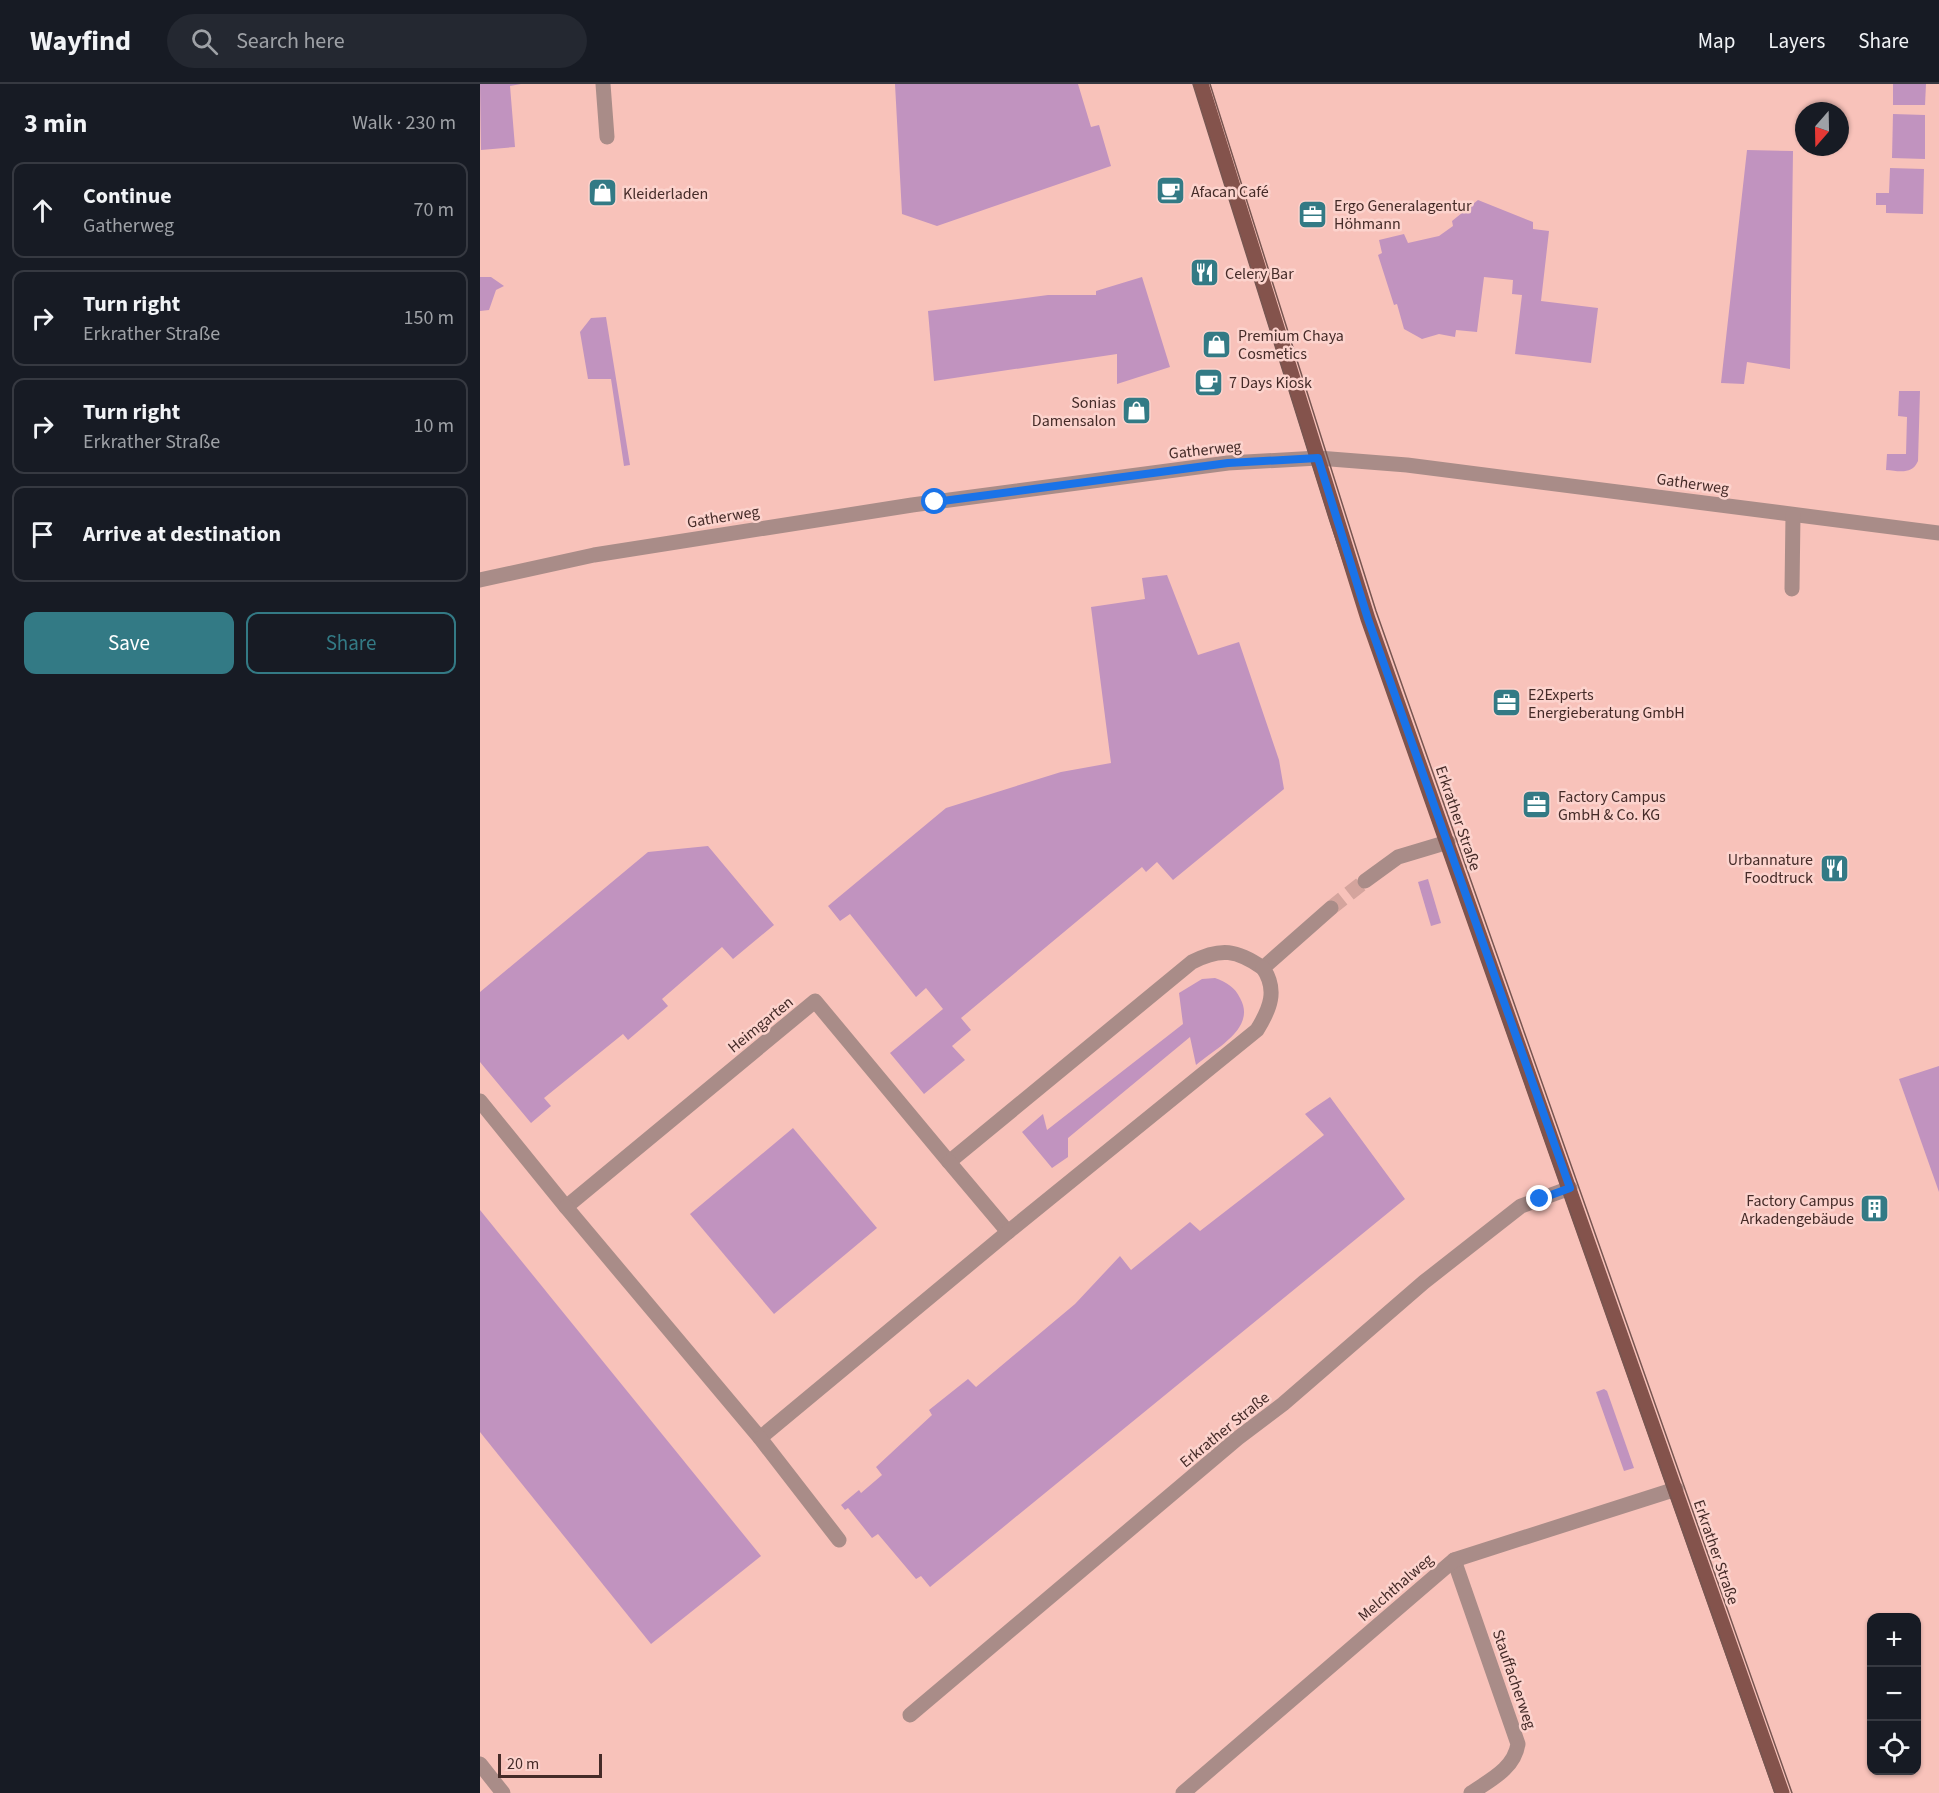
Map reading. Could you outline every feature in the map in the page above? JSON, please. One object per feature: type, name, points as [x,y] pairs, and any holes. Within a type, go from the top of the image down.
[{"type":"main road","name":"Erkrather Straße","points":[[1201,84],[1368,619],[1782,1793]]},
{"type":"street","points":[[603,84],[607,137]]},
{"type":"street","name":"Gatherweg","points":[[480,579],[603,553],[912,505],[1228,463],[1318,458],[1407,465],[1939,533]]},
{"type":"street","points":[[1792,589],[1793,514]]},
{"type":"street","points":[[1365,881],[1398,857],[1448,842]]},
{"type":"street","points":[[1263,968],[1331,908]]},
{"type":"street","points":[[760,1438],[1008,1232],[1257,1030],[1268,1013],[1272,998],[1271,979],[1263,968],[1249,958],[1213,952],[1192,962],[949,1162]]},
{"type":"street","name":"Heimgarten","points":[[566,1207],[815,1001],[1008,1232]]},
{"type":"street","points":[[480,1101],[760,1438],[840,1540]]},
{"type":"street","name":"Erkrather Straße","points":[[910,1715],[1238,1438],[1283,1404],[1424,1282],[1521,1206],[1570,1188]]},
{"type":"street","name":"Melchthalweg","points":[[1183,1793],[1454,1560],[1676,1489]]},
{"type":"street","name":"Stauffacherweg","points":[[1454,1560],[1518,1744],[1516,1757],[1503,1771],[1471,1793]]},
{"type":"street","points":[[480,1764],[503,1793]]},
{"type":"shaded area","points":[[480,84],[521,84],[510,86],[515,147],[481,150]]},
{"type":"shaded area","points":[[895,84],[1078,84],[1091,127],[1099,125],[1111,166],[937,226],[902,214]]},
{"type":"shaded area","points":[[1893,84],[1926,84],[1925,105],[1893,105]]},
{"type":"shaded area","points":[[1893,114],[1925,115],[1925,159],[1892,158]]},
{"type":"shaded area","points":[[1747,150],[1793,151],[1790,369],[1747,362],[1744,384],[1721,383]]},
{"type":"shaded area","points":[[1890,168],[1924,169],[1923,214],[1886,213],[1886,205],[1876,205],[1876,193],[1889,193]]},
{"type":"shaded area","points":[[1478,200],[1533,222],[1533,229],[1549,231],[1541,301],[1598,308],[1591,363],[1515,354],[1522,295],[1512,294],[1513,280],[1484,277],[1477,332],[1456,330],[1455,337],[1439,334],[1422,339],[1404,329],[1378,255],[1382,253],[1379,240],[1404,234],[1408,243],[1439,236],[1453,226],[1452,221]]},
{"type":"shaded area","points":[[480,277],[491,277],[504,286],[496,290],[489,310],[480,311]]},
{"type":"shaded area","points":[[1142,277],[1170,367],[1117,384],[1117,354],[934,381],[928,311],[1048,295],[1096,295],[1096,291]]},
{"type":"shaded area","points":[[606,317],[630,465],[624,466],[611,379],[588,379],[580,332],[591,318]]},
{"type":"shaded area","points":[[1899,391],[1920,391],[1918,461],[1912,468],[1905,471],[1886,470],[1887,454],[1906,454],[1907,417],[1898,416]]},
{"type":"shaded area","points":[[1167,575],[1198,655],[1239,642],[1279,760],[1284,789],[1173,880],[1157,862],[1146,872],[1142,867],[961,1018],[971,1030],[952,1046],[965,1060],[924,1094],[890,1053],[943,1009],[926,988],[916,997],[850,914],[840,921],[828,906],[946,808],[1061,772],[1111,763],[1091,607],[1145,599],[1142,578]]},
{"type":"shaded area","points":[[708,846],[774,925],[733,959],[722,947],[662,999],[668,1006],[628,1040],[623,1034],[544,1098],[551,1106],[531,1123],[480,1062],[480,992],[648,852]]},
{"type":"shaded area","points":[[1428,879],[1441,923],[1431,926],[1418,882]]},
{"type":"shaded area","points":[[1215,978],[1233,988],[1240,998],[1244,1009],[1239,1028],[1196,1065],[1190,1037],[1068,1138],[1068,1157],[1052,1168],[1022,1132],[1043,1114],[1047,1130],[1183,1024],[1179,993],[1202,979]]},
{"type":"shaded area","points":[[1939,1066],[1939,1192],[1899,1079]]},
{"type":"shaded area","points":[[1330,1097],[1405,1199],[930,1587],[921,1576],[916,1579],[878,1534],[872,1538],[848,1508],[845,1510],[841,1505],[859,1490],[861,1493],[882,1475],[876,1467],[932,1415],[929,1410],[968,1379],[976,1387],[1075,1304],[1120,1256],[1131,1270],[1190,1222],[1200,1231],[1324,1135],[1305,1114]]},
{"type":"shaded area","points":[[793,1128],[877,1228],[774,1314],[690,1214]]},
{"type":"shaded area","points":[[480,1210],[761,1556],[651,1644],[480,1432]]},
{"type":"shaded area","points":[[1604,1389],[1607,1391],[1634,1468],[1624,1471],[1596,1392]]},
{"type":"tunnel","points":[[1331,908],[1365,881]]},
{"type":"tram line","points":[[1193,84],[1375,657],[1775,1793]]},
{"type":"tram line","points":[[1210,84],[1376,611],[1792,1793]]},
{"type":"place","name":"Afacan Café","points":[[1170,191]]},
{"type":"place","name":"Kleiderladen","points":[[602,193]]},
{"type":"place","name":"Ergo Generalagentur Höhmann","points":[[1313,214]]},
{"type":"place","name":"Celery Bar","points":[[1204,273]]},
{"type":"place","name":"Premium Chaya Cosmetics","points":[[1217,344]]},
{"type":"place","name":"7 Days Kiosk","points":[[1208,382]]},
{"type":"place","name":"Sonias Damensalon","points":[[1137,411]]},
{"type":"place","name":"E2Experts Energieberatung GmbH","points":[[1507,703]]},
{"type":"place","name":"Factory Campus GmbH & Co. KG","points":[[1537,805]]},
{"type":"place","name":"Urbannature Foodtruck","points":[[1834,868]]},
{"type":"place","name":"Factory Campus Arkadengebäude","points":[[1875,1209]]},
{"type":"route","points":[[935,502],[1228,463],[1318,458],[1368,619],[1570,1188],[1540,1199]]}]
